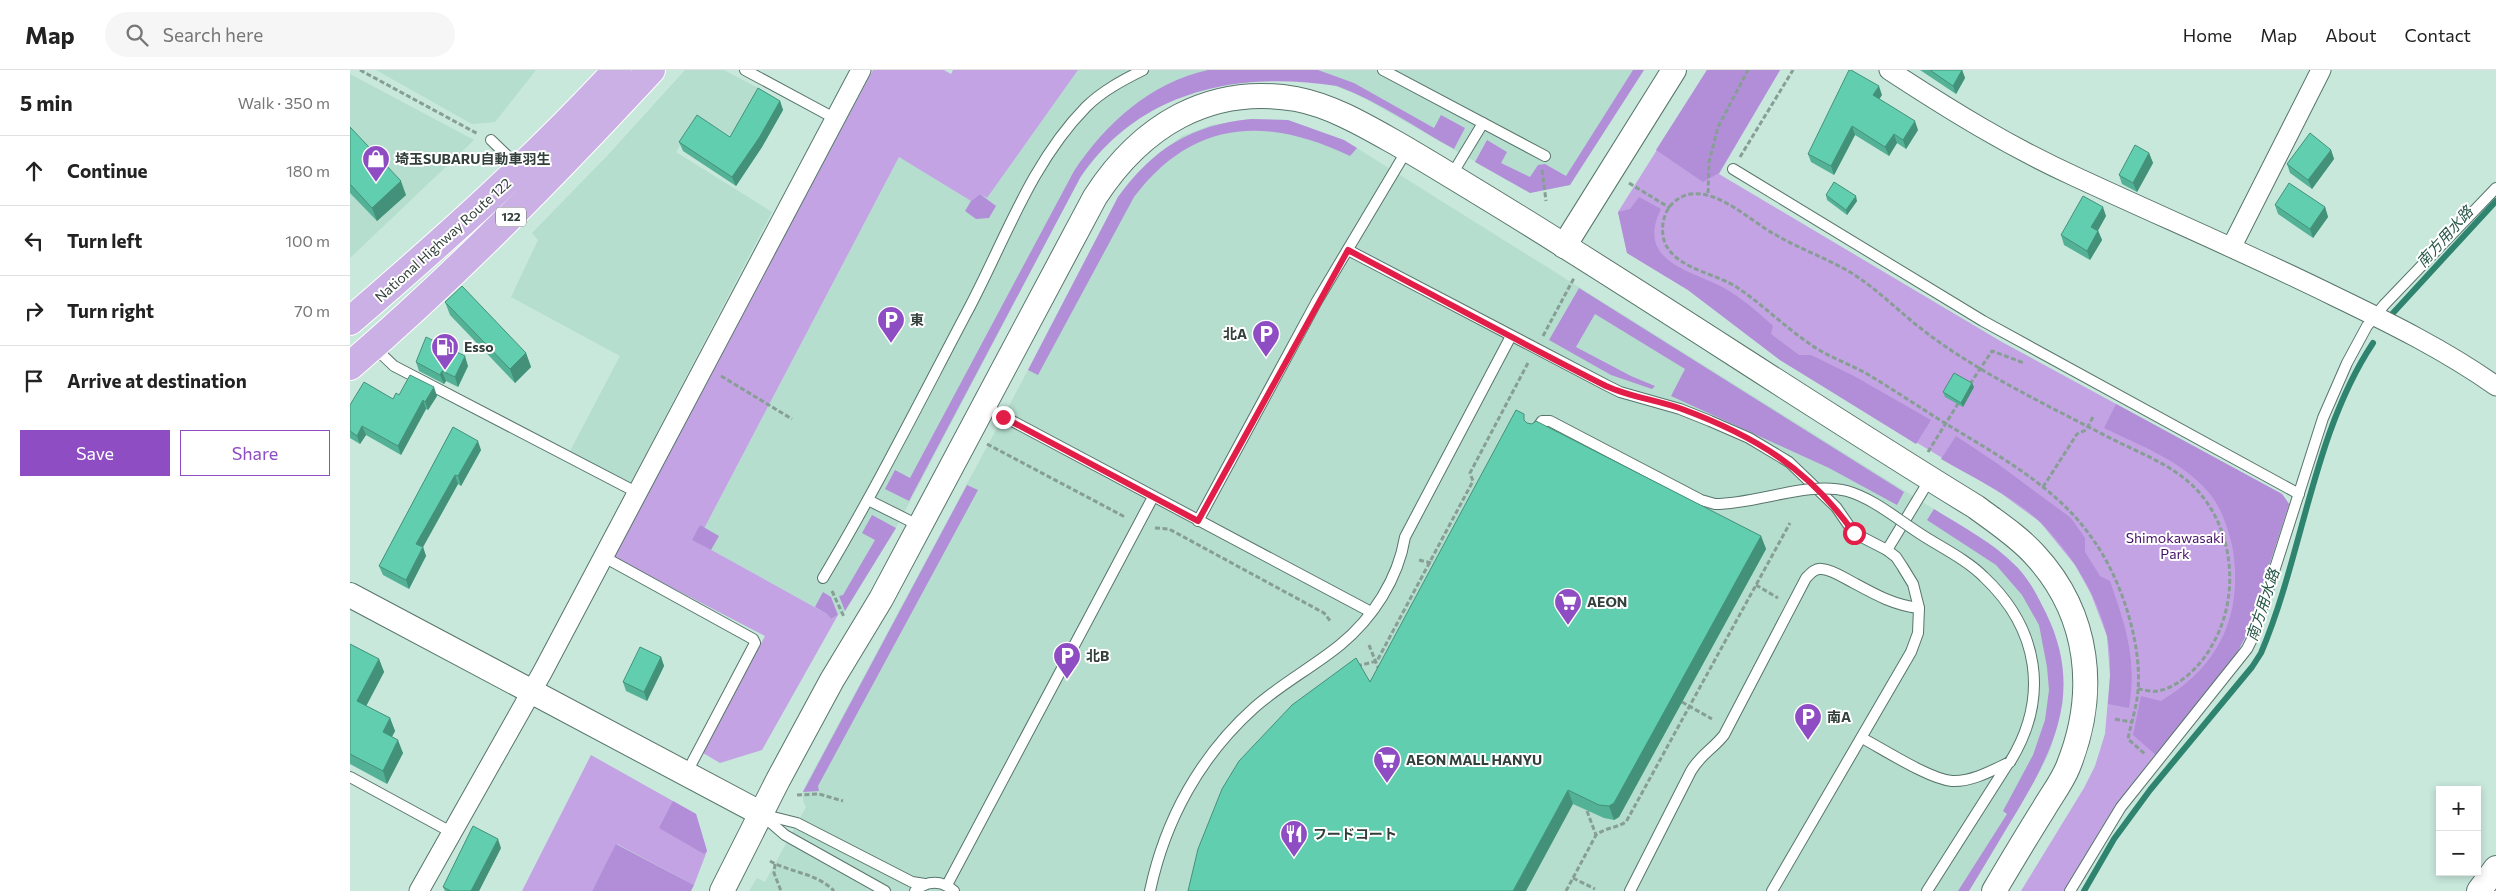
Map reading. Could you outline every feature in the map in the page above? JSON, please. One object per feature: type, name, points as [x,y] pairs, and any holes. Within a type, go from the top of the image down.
[{"type":"highway","name":"National Highway Route 122","points":[[350,321],[466,222],[521,170],[617,70]]},
{"type":"highway","name":"National Highway Route 122","points":[[350,366],[414,310],[530,198],[651,70]]},
{"type":"street","points":[[418,891],[604,557],[861,70]]},
{"type":"street","points":[[1564,246],[1674,70]]},
{"type":"street","points":[[1889,70],[1993,136],[2075,177],[2232,246],[2376,316],[2450,355],[2496,386]]},
{"type":"street","points":[[2232,246],[2321,70]]},
{"type":"street","points":[[722,891],[760,813],[920,526],[1095,197],[1112,172],[1132,150],[1166,123],[1209,104],[1252,97],[1295,99],[1347,117],[1451,176],[1928,468],[2015,536],[2051,573],[2073,616],[2082,644],[2087,672],[2084,718],[2067,769],[1994,891]]},
{"type":"street","points":[[350,595],[760,813]]},
{"type":"street","points":[[2478,891],[2496,868]]},
{"type":"lane","points":[[745,70],[836,119]]},
{"type":"lane","points":[[823,578],[868,500],[969,309],[1015,212],[1050,152],[1086,106],[1123,80],[1143,70]]},
{"type":"lane","points":[[1383,70],[1545,156]]},
{"type":"lane","points":[[1451,176],[1483,123]]},
{"type":"lane","points":[[491,140],[521,170]]},
{"type":"lane","points":[[1198,521],[1348,250],[1407,150]]},
{"type":"lane","points":[[1733,169],[1983,321],[2298,494]]},
{"type":"lane","points":[[2070,891],[2121,807],[2247,649],[2253,637],[2323,418],[2367,326],[2496,188]]},
{"type":"lane","points":[[1348,250],[1620,392],[1680,409],[1749,438],[1789,462],[1836,507],[1854,533],[1887,550],[1896,557],[1913,584],[1919,608],[1918,632],[1911,652],[1772,891]]},
{"type":"lane","points":[[1150,891],[1163,839],[1182,798],[1222,741],[1255,707],[1340,645],[1371,612],[1397,572],[1405,537],[1511,336]]},
{"type":"lane","points":[[373,346],[394,366],[638,493]]},
{"type":"lane","points":[[984,406],[1371,612]]},
{"type":"lane","points":[[1535,431],[1542,421],[1550,421],[1701,500],[1716,504],[1824,489],[1848,492],[1870,502],[1973,568],[2003,598],[2022,628],[2032,655],[2035,682],[2026,732],[2010,762],[1927,891]]},
{"type":"lane","points":[[1887,550],[1928,468]]},
{"type":"lane","points":[[915,891],[925,884],[932,882],[951,888],[1153,497]]},
{"type":"lane","points":[[868,500],[920,526]]},
{"type":"lane","points":[[604,557],[753,639],[755,643],[686,774]]},
{"type":"lane","points":[[1630,891],[1699,757],[1724,735],[1806,578],[1814,570],[1821,569],[1832,572],[1893,603],[1919,608]]},
{"type":"lane","points":[[1862,738],[1936,777],[1952,781],[1978,776],[2010,762]]},
{"type":"lane","points":[[350,777],[452,832]]},
{"type":"lane","points":[[760,813],[797,824],[912,882],[925,884]]},
{"type":"lane","points":[[760,813],[785,835],[885,891]]},
{"type":"path","points":[[360,70],[491,140]]},
{"type":"path","points":[[1708,193],[1709,162],[1718,127],[1748,70]]},
{"type":"path","points":[[1733,169],[1793,70]]},
{"type":"path","points":[[1545,156],[1541,165],[1546,189],[1546,201]]},
{"type":"path","points":[[1629,182],[1670,208]]},
{"type":"path","points":[[2138,689],[2160,692],[2178,682],[2208,653],[2218,635],[2226,612],[2230,590],[2228,553],[2222,530],[2196,489],[2170,467],[2088,426],[1979,367],[1927,334],[1889,299],[1853,273],[1777,236],[1708,193],[1689,194],[1673,202],[1665,216],[1662,233],[1668,249],[1682,261],[1738,287],[1812,346],[1866,374],[2002,458],[2043,488],[2078,519],[2097,544],[2120,589],[2131,628],[2138,689],[2128,739],[2155,763]]},
{"type":"path","points":[[1543,336],[1575,277]]},
{"type":"path","points":[[1965,391],[1979,367],[1992,352],[2029,365]]},
{"type":"path","points":[[706,363],[712,371],[792,418]]},
{"type":"path","points":[[1928,468],[1946,423],[1960,399]]},
{"type":"path","points":[[2043,488],[2077,434],[2088,426],[2094,415]]},
{"type":"path","points":[[983,443],[1128,519]]},
{"type":"path","points":[[1566,891],[1596,835],[1604,829],[1616,828],[1626,822],[1790,523]]},
{"type":"path","points":[[1155,528],[1169,529],[1324,613],[1331,622]]},
{"type":"path","points":[[1419,560],[1437,566]]},
{"type":"path","points":[[823,578],[846,621]]},
{"type":"path","points":[[1756,585],[1791,607]]},
{"type":"path","points":[[1370,644],[1380,676]]},
{"type":"path","points":[[1682,702],[1712,719]]},
{"type":"path","points":[[2115,719],[2132,722]]},
{"type":"path","points":[[798,794],[819,794],[843,801]]},
{"type":"path","points":[[1587,811],[1596,835]]},
{"type":"path","points":[[770,861],[800,871],[827,884],[834,891]]},
{"type":"path","points":[[775,864],[774,873],[781,891]]},
{"type":"path","points":[[1573,878],[1596,889]]},
{"type":"shaded area","points":[[376,70],[536,70],[495,122],[472,124]]},
{"type":"shaded area","points":[[685,70],[724,70],[762,90],[736,139],[698,116],[676,152],[772,212],[630,484],[570,451],[620,356],[511,297],[538,240],[532,233],[607,156]]},
{"type":"shaded area","name":"東","points":[[1078,70],[1644,70],[1570,185],[1530,193],[1357,94],[1323,82],[1294,75],[1253,73],[1209,80],[1165,97],[1142,111],[1107,143],[1080,178],[896,528],[845,611],[831,619],[827,614],[697,542],[899,157],[971,201],[980,194],[987,198]]},
{"type":"shaded area","points":[[1208,70],[1318,70],[1354,83],[1434,128],[1441,115],[1465,128],[1454,149],[1382,107],[1352,92],[1337,86],[1299,82],[1262,82],[1226,85],[1192,94],[1160,107],[1130,125],[1104,149],[1080,178],[909,501],[885,489],[895,470],[910,478],[1074,171],[1087,153],[1115,121],[1131,107],[1167,85],[1187,76]]},
{"type":"shaded area","points":[[1633,70],[1644,70],[1570,185],[1530,193],[1475,162],[1487,140],[1507,152],[1501,163],[1530,177],[1538,165],[1545,164],[1566,176]]},
{"type":"shaded area","points":[[1707,70],[1780,70],[1719,173],[1703,182],[1656,150]]},
{"type":"shaded area","points":[[350,74],[474,140],[350,258]]},
{"type":"shaded area","name":"AEON MALL HANYU","points":[[1251,119],[1288,120],[1344,140],[1996,548],[2019,569],[2034,589],[2053,629],[2062,665],[2063,701],[2050,751],[2037,777],[1969,891],[749,891],[757,878],[765,882],[806,807],[803,801],[803,790],[1028,370],[1118,197],[1148,162],[1182,136],[1211,125]]},
{"type":"shaded area","points":[[1251,119],[1288,120],[1344,140],[1357,148],[1350,156],[1319,143],[1289,135],[1260,131],[1233,132],[1206,139],[1181,152],[1157,171],[1134,197],[1038,375],[1028,370],[1118,197],[1132,180],[1160,152],[1192,133],[1230,122]]},
{"type":"shaded area","points":[[980,194],[996,206],[989,218],[976,219],[965,211],[971,201]]},
{"type":"shaded area","points":[[1639,197],[1661,209],[1655,227],[1655,241],[1661,253],[1670,262],[1724,288],[1756,310],[1773,326],[1771,334],[1799,355],[1811,355],[1854,376],[1931,420],[1916,444],[1780,360],[1688,290],[1627,253],[1618,212],[1630,209]]},
{"type":"shaded area","points":[[1579,288],[1904,492],[1897,505],[1829,468],[1671,396],[1685,369],[1595,314],[1576,347],[1631,376],[1655,386],[1652,389],[1611,375],[1549,340]]},
{"type":"shaded area","points":[[2116,404],[2282,494],[2289,504],[2247,634],[2236,655],[2157,756],[2133,735],[2141,696],[2161,701],[2198,672],[2211,656],[2222,638],[2230,618],[2234,597],[2233,550],[2218,506],[2199,482],[2161,455],[2104,428]]},
{"type":"shaded area","points":[[1956,436],[1998,464],[2071,518],[2085,538],[2085,552],[2100,576],[2110,581],[2125,628],[2132,674],[2129,708],[2108,704],[2110,661],[2107,636],[2097,605],[2072,560],[2040,522],[2018,504],[1941,459]]},
{"type":"shaded area","points":[[967,485],[978,490],[818,786],[819,791],[803,792]]},
{"type":"shaded area","points":[[1934,509],[1989,543],[2018,568],[2034,589],[2046,613],[2057,641],[2063,667],[2063,692],[2060,716],[2043,764],[1969,891],[1958,891],[2007,814],[2003,811],[2033,755],[2045,720],[2049,690],[2047,667],[2039,625],[2022,595],[1996,565],[1927,520]]},
{"type":"shaded area","points":[[872,515],[896,528],[845,611],[839,596],[843,595],[875,540],[862,533]]},
{"type":"shaded area","points":[[700,525],[719,536],[711,550],[692,540]]},
{"type":"shaded area","points":[[823,592],[831,597],[838,615],[831,619],[827,614],[815,607]]},
{"type":"shaded area","points":[[673,801],[696,814],[707,851],[704,854],[659,828]]},
{"type":"shaded area","points":[[616,844],[694,885],[691,891],[592,891]]},
{"type":"green space","points":[[873,70],[944,70],[951,74],[953,70],[1078,70],[987,198],[980,194],[971,201],[899,157],[697,542],[827,614],[831,619],[838,615],[762,750],[720,763],[703,753],[765,636],[613,557]]},
{"type":"green space","name":"Shimokawasaki Park","points":[[1707,70],[1780,70],[1719,174],[2002,342],[2282,494],[2289,504],[2247,634],[2108,818],[2064,891],[2021,891],[2084,788],[2095,766],[2105,734],[2110,676],[2107,636],[2091,594],[2075,565],[2040,522],[2002,494],[1780,360],[1688,290],[1627,253],[1618,212]]},
{"type":"green space","points":[[591,755],[696,814],[707,851],[694,885],[617,844],[592,891],[522,891]]},
{"type":"building","points":[[1849,70],[1879,86],[1873,95],[1915,121],[1903,140],[1894,134],[1885,147],[1852,126],[1831,166],[1808,154]]},
{"type":"building","points":[[1930,70],[1962,70],[1953,86]]},
{"type":"building","points":[[758,88],[780,101],[759,138],[732,177],[679,142],[697,115],[730,137]]},
{"type":"building","points":[[350,127],[401,181],[372,208],[350,184]]},
{"type":"building","points":[[2310,133],[2331,150],[2308,180],[2287,164]]},
{"type":"building","points":[[2135,145],[2149,153],[2133,183],[2119,175]]},
{"type":"building","points":[[1834,182],[1856,196],[1846,210],[1826,195]]},
{"type":"building","points":[[2289,183],[2325,207],[2310,229],[2275,205]]},
{"type":"building","points":[[2083,196],[2103,207],[2091,227],[2098,231],[2087,251],[2061,235]]},
{"type":"building","points":[[462,286],[526,353],[510,369],[445,302]]},
{"type":"building","points":[[426,337],[465,356],[455,377],[442,371],[440,375],[416,362]]},
{"type":"building","points":[[1954,373],[1972,383],[1961,403],[1943,392]]},
{"type":"building","points":[[410,375],[434,387],[425,402],[423,400],[398,446],[362,426],[357,436],[350,431],[350,405],[364,382],[393,399],[396,393],[399,395]]},
{"type":"building","points":[[1516,410],[1524,414],[1524,420],[1527,423],[1532,424],[1536,421],[1761,536],[1614,803],[1609,806],[1599,805],[1568,790],[1513,891],[1188,891],[1198,849],[1222,789],[1239,761],[1292,705],[1356,658],[1370,682]]},
{"type":"building","points":[[453,427],[478,441],[458,476],[455,475],[416,544],[423,547],[406,580],[379,566]]},
{"type":"building","points":[[350,644],[379,659],[357,701],[390,718],[383,732],[398,740],[383,771],[350,754]]},
{"type":"building","points":[[640,647],[661,657],[644,692],[623,682]]},
{"type":"building","points":[[473,826],[498,839],[471,891],[451,891],[443,887]]},
{"type":"waterway","name":"南方用水路","points":[[2393,313],[2496,201]]},
{"type":"waterway","name":"南方用水路","points":[[2084,891],[2114,839],[2150,790],[2252,667],[2261,653],[2288,575],[2310,495],[2336,415],[2353,378],[2373,343]]},
{"type":"place","name":"埼玉SUBARU自動車羽生","points":[[376,183]]},
{"type":"place","name":"東","points":[[891,344]]},
{"type":"place","name":"北A","points":[[1266,358]]},
{"type":"place","name":"Esso","points":[[445,371]]},
{"type":"place","name":"AEON","points":[[1568,626]]},
{"type":"place","name":"北B","points":[[1067,680]]},
{"type":"place","name":"南A","points":[[1808,741]]},
{"type":"place","name":"AEON MALL HANYU","points":[[1387,784]]},
{"type":"place","name":"フードコート","points":[[1294,858]]},
{"type":"route","points":[[1003,417],[1198,521],[1317,302],[1348,250],[1606,386],[1620,392],[1680,409],[1749,438],[1789,462],[1836,507],[1854,533]]}]
